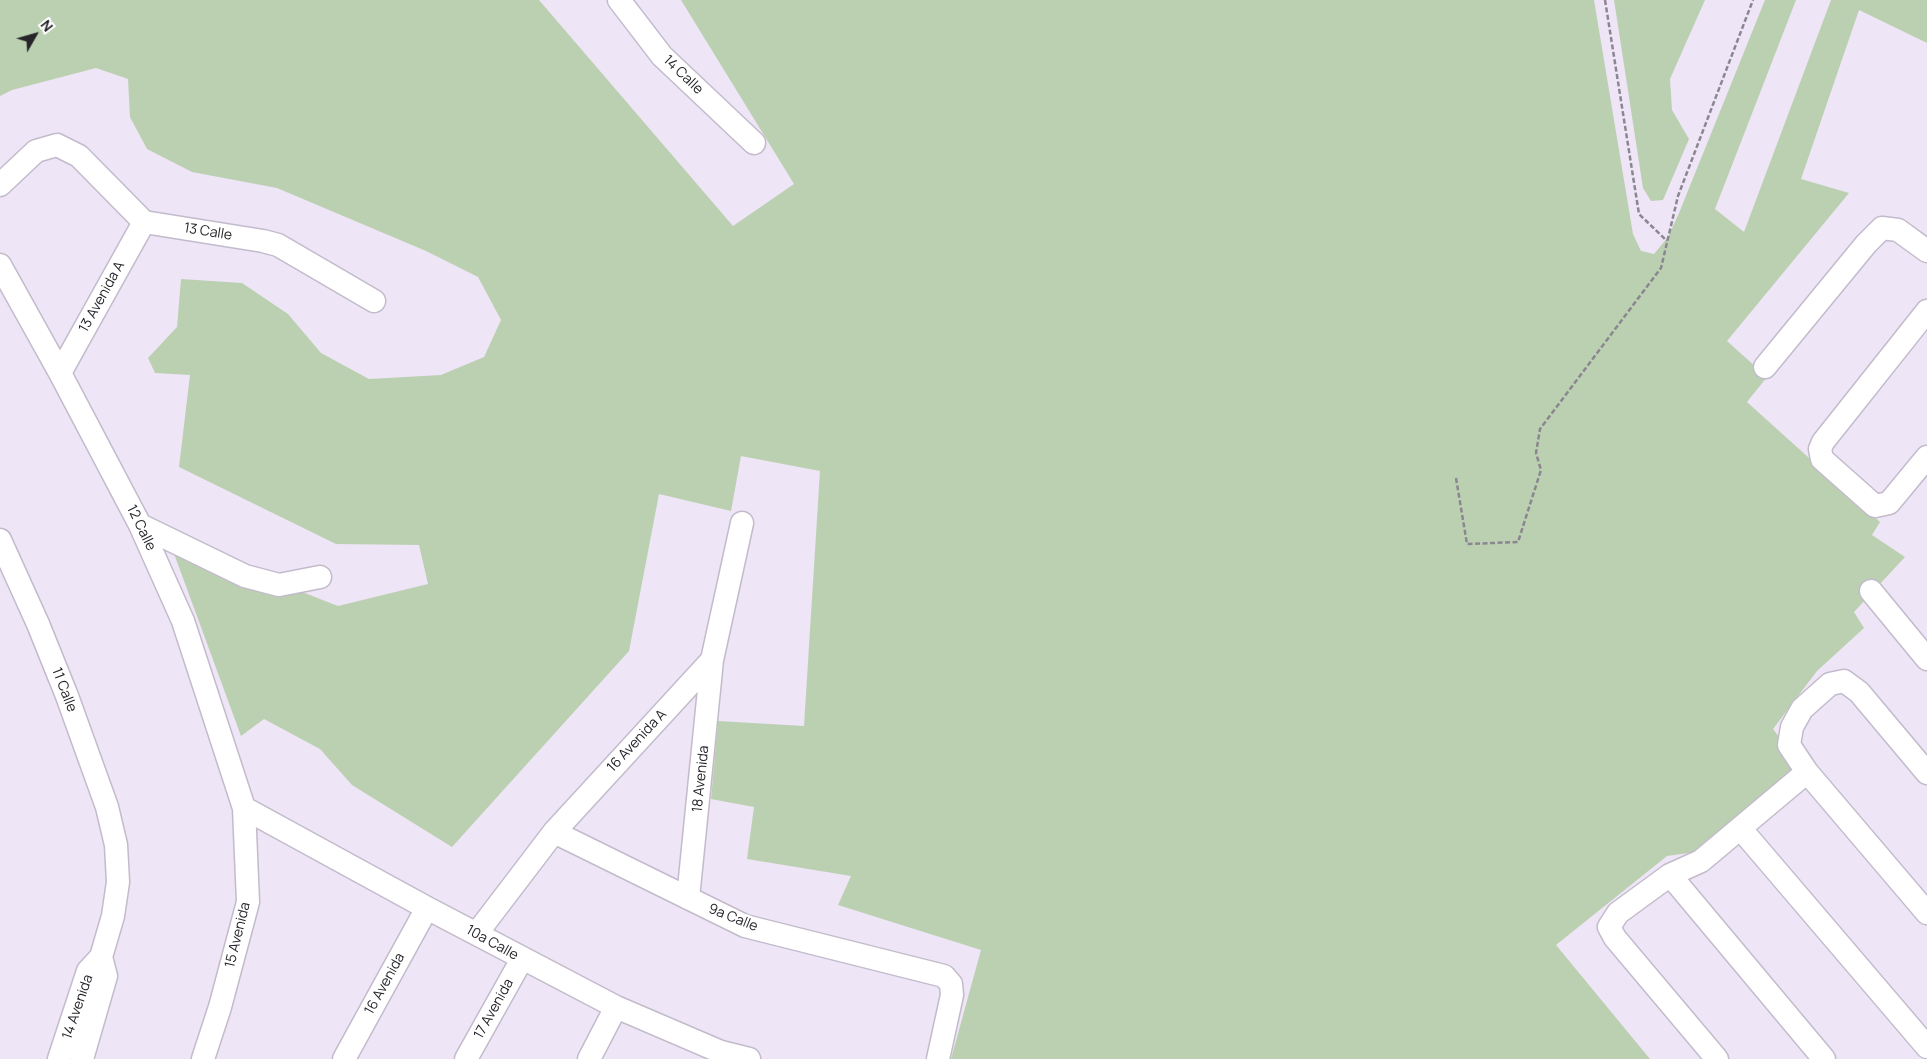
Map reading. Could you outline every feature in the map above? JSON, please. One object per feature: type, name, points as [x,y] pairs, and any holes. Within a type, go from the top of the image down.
[{"type":"street","name":"14 Calle","points":[[619,0],[662,56],[754,143]]},
{"type":"street","points":[[0,185],[36,151],[57,144],[79,156],[144,222]]},
{"type":"street","name":"13 Calle","points":[[144,222],[263,240],[278,246],[374,301]]},
{"type":"street","name":"13 Avenida A","points":[[60,373],[144,222]]},
{"type":"street","points":[[1765,367],[1866,244],[1882,228],[1898,230],[1927,251]]},
{"type":"street","name":"12 Calle","points":[[0,265],[60,373],[140,525],[183,622],[244,808]]},
{"type":"street","points":[[1927,311],[1823,442],[1820,449],[1822,459],[1875,506],[1889,503],[1927,457]]},
{"type":"street","points":[[712,660],[742,523]]},
{"type":"street","points":[[140,525],[245,576],[279,585],[320,577]]},
{"type":"street","name":"11 Calle","points":[[0,540],[38,624],[66,696],[107,808],[116,845]]},
{"type":"street","points":[[1871,591],[1927,659]]},
{"type":"street","name":"16 Avenida A","points":[[477,933],[554,832],[712,660]]},
{"type":"street","name":"18 Avenida","points":[[688,898],[712,660]]},
{"type":"street","points":[[1927,772],[1859,692],[1844,681],[1830,684],[1802,709],[1792,727],[1790,745],[1807,772],[1927,913]]},
{"type":"street","points":[[1717,1059],[1615,938],[1609,927],[1618,913],[1670,875],[1701,861],[1807,772]]},
{"type":"street","name":"10a Calle","points":[[244,808],[522,959],[616,1007],[719,1055],[749,1059]]},
{"type":"street","name":"15 Avenida","points":[[203,1059],[220,1007],[248,902],[244,808]]},
{"type":"street","points":[[1740,828],[1927,1047]]},
{"type":"street","name":"9a Calle","points":[[554,832],[745,926],[944,976],[951,984],[952,995],[938,1059]]},
{"type":"street","name":"14 Avenida","points":[[59,1059],[88,971],[101,957],[113,916],[118,882],[116,845]]},
{"type":"street","points":[[1670,875],[1824,1059]]},
{"type":"street","name":"16 Avenida","points":[[344,1059],[427,908]]},
{"type":"street","name":"14 Avenida","points":[[82,1059],[106,976],[101,957]]},
{"type":"street","name":"17 Avenida","points":[[466,1059],[522,959]]},
{"type":"street","points":[[590,1059],[616,1007]]},
{"type":"path","points":[[1605,0],[1639,214],[1667,242]]},
{"type":"path","points":[[1456,478],[1467,544],[1518,542],[1541,470],[1536,453],[1540,429],[1662,268],[1678,196],[1753,0]]},
{"type":"green space","points":[[0,0],[539,0],[733,226],[794,184],[681,0],[1594,0],[1633,234],[1641,251],[1654,254],[1668,237],[1679,213],[1765,0],[1796,0],[1715,209],[1744,232],[1831,0],[1927,0],[1927,43],[1859,10],[1801,179],[1849,193],[1727,341],[1767,377],[1747,402],[1880,522],[1872,535],[1905,557],[1854,612],[1864,628],[1817,671],[1773,729],[1800,765],[1696,852],[1667,856],[1556,945],[1650,1059],[951,1059],[981,950],[838,905],[851,876],[747,859],[754,807],[711,799],[718,721],[804,726],[820,471],[741,456],[731,511],[659,494],[629,651],[452,847],[352,785],[320,749],[264,719],[241,736],[169,540],[338,606],[428,584],[419,545],[336,544],[179,467],[190,375],[155,373],[148,358],[177,327],[181,279],[242,283],[288,314],[321,353],[369,379],[441,375],[484,357],[501,320],[478,277],[426,251],[277,188],[192,172],[147,149],[130,117],[128,79],[96,68],[12,90],[0,96]]},
{"type":"green space","points":[[1614,0],[1705,0],[1670,79],[1672,110],[1689,139],[1663,200],[1651,201],[1643,188]]}]
